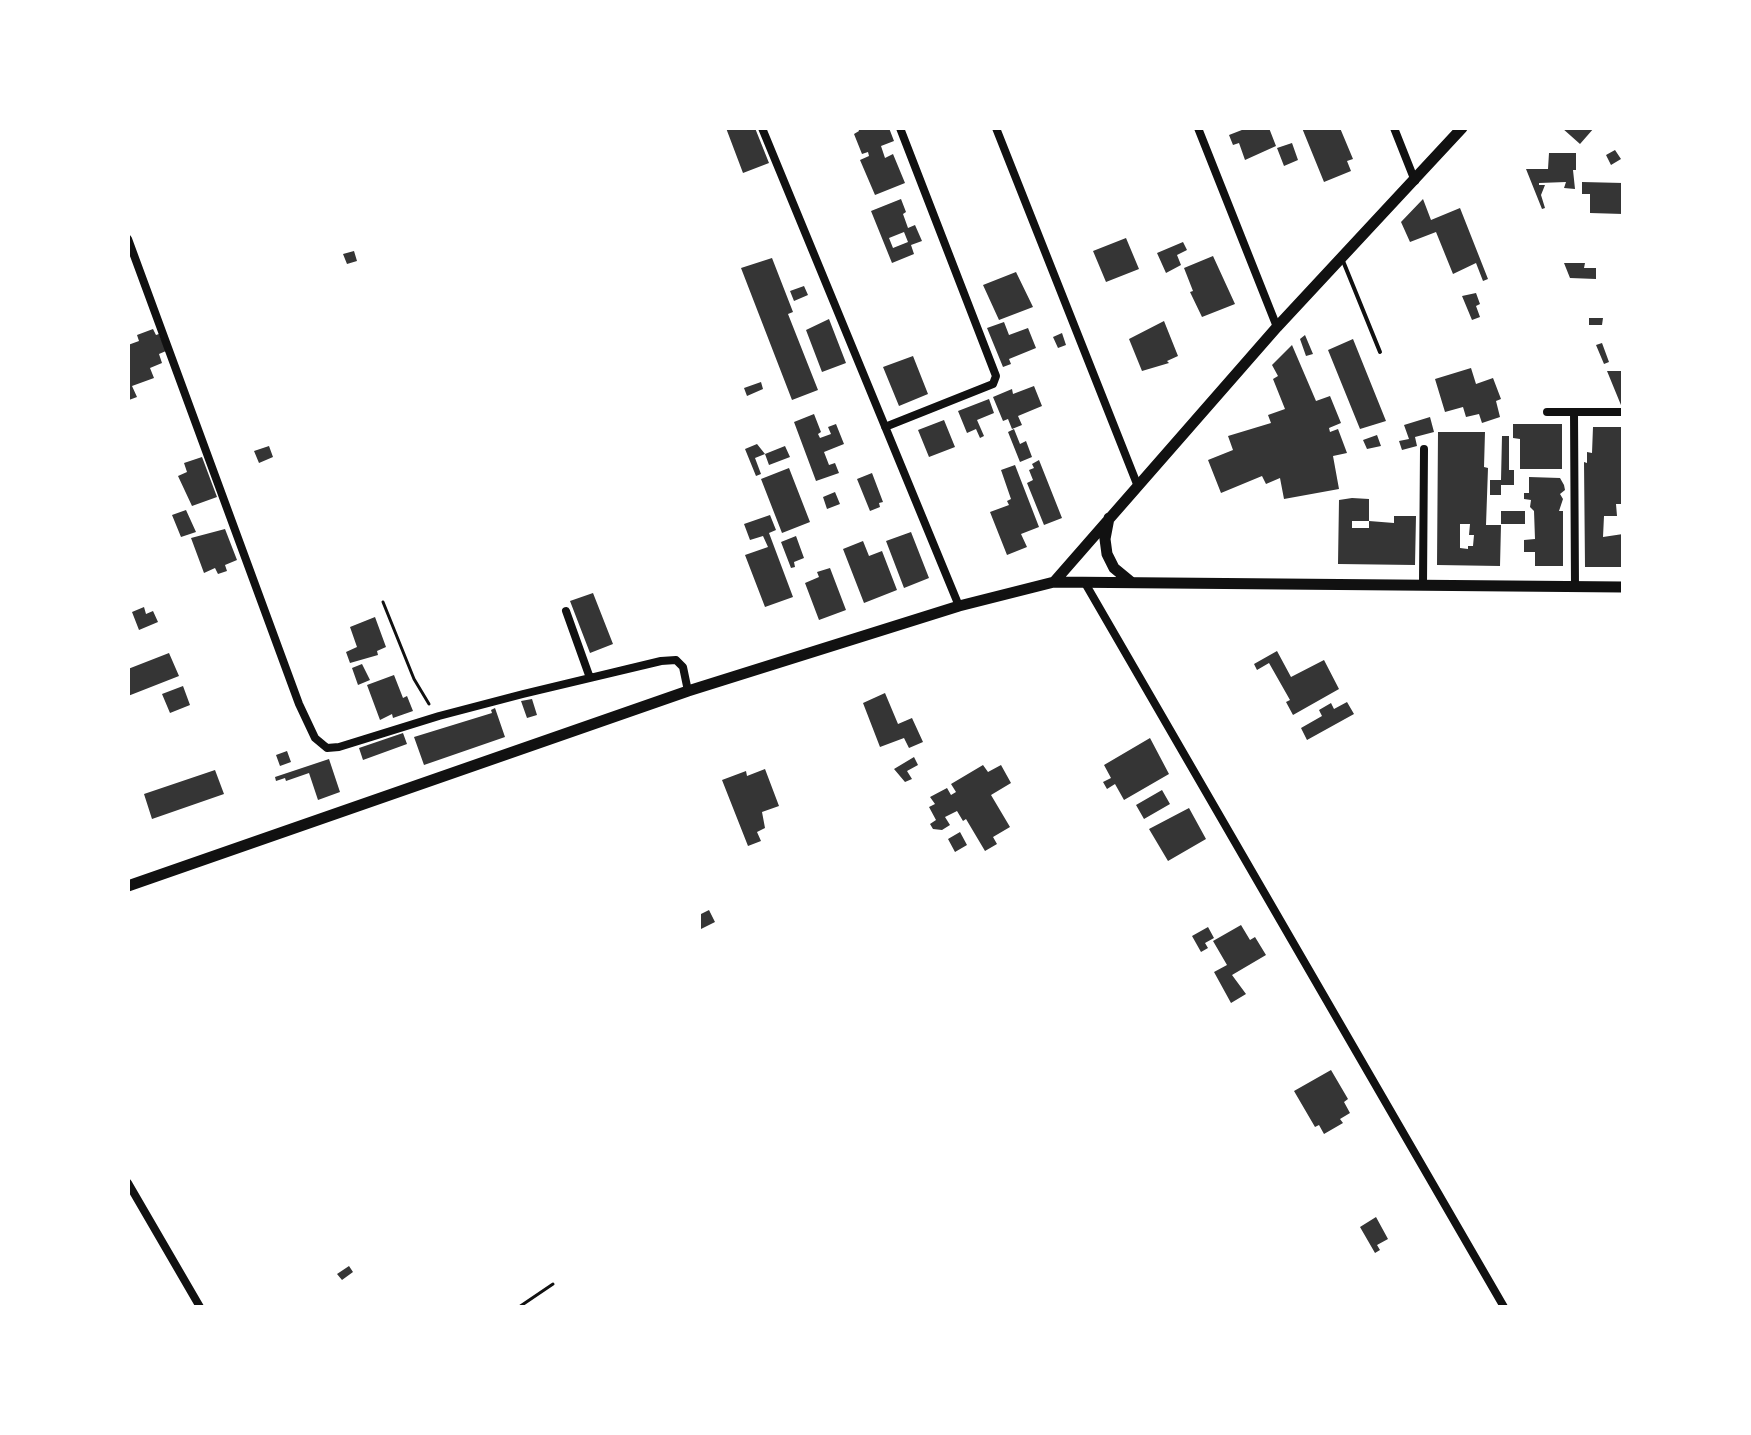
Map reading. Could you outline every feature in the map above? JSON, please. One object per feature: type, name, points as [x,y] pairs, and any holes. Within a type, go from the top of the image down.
[{"type":"street","points":[[762,128],[959,606]]},
{"type":"street","points":[[885,427],[993,384],[996,376],[900,128]]},
{"type":"street","points":[[996,128],[1137,484]]},
{"type":"street","points":[[1198,128],[1277,327]]},
{"type":"street","points":[[1394,128],[1415,181]]},
{"type":"street","points":[[1054,582],[1277,327],[1462,128]]},
{"type":"street","points":[[128,239],[266,616],[315,738],[327,748],[439,716],[661,661],[676,660],[683,667],[688,691]]},
{"type":"street","points":[[1547,412],[1623,412]]},
{"type":"street","points":[[1574,412],[1575,587]]},
{"type":"street","points":[[1423,584],[1424,449]]},
{"type":"street","points":[[1109,517],[1105,539],[1107,554],[1119,573],[1131,583]]},
{"type":"street","points":[[128,886],[688,691],[959,606],[1054,582],[1623,587]]},
{"type":"street","points":[[1085,583],[1504,1307]]},
{"type":"street","points":[[566,611],[590,678]]},
{"type":"street","points":[[128,1183],[200,1307]]},
{"type":"lane","points":[[1342,258],[1380,352]]},
{"type":"path","points":[[383,602],[414,679],[439,716]]},
{"type":"path","points":[[519,1307],[553,1284]]},
{"type":"building","points":[[726,128],[755,128],[769,163],[743,173]]},
{"type":"building","points":[[858,128],[889,128],[894,141],[881,146],[885,158],[893,154],[905,183],[875,195],[860,160],[869,156],[868,152],[862,154],[854,134],[859,131]]},
{"type":"building","points":[[1247,128],[1269,128],[1276,146],[1245,160],[1239,143],[1233,145],[1229,135]]},
{"type":"building","points":[[1302,128],[1340,128],[1353,159],[1347,161],[1351,171],[1324,182]]},
{"type":"building","points":[[1562,128],[1594,128],[1580,144]]},
{"type":"building","points":[[1292,143],[1298,160],[1284,166],[1277,148]]},
{"type":"building","points":[[1615,150],[1621,159],[1611,165],[1606,155]]},
{"type":"building","points":[[1549,153],[1576,153],[1576,170],[1573,170],[1575,189],[1564,188],[1566,182],[1539,183],[1545,185],[1541,195],[1545,208],[1542,209],[1526,169],[1548,169]]},
{"type":"building","points":[[1582,182],[1623,183],[1623,214],[1590,213],[1590,194],[1582,194]]},
{"type":"building","points":[[901,199],[908,228],[915,225],[922,241],[911,245],[914,254],[892,263],[871,211]],"holes":[[[904,232],[908,242],[893,248],[889,238]]]},
{"type":"building","points":[[1423,199],[1431,220],[1460,208],[1488,279],[1483,281],[1476,263],[1453,274],[1436,232],[1410,242],[1401,222]]},
{"type":"building","points":[[1126,238],[1139,269],[1106,282],[1093,251]]},
{"type":"building","points":[[1183,242],[1187,250],[1177,255],[1181,265],[1166,273],[1157,253]]},
{"type":"building","points":[[354,251],[357,261],[347,264],[343,254]]},
{"type":"building","points":[[1213,256],[1235,304],[1202,317],[1190,292],[1193,291],[1184,268]]},
{"type":"building","points":[[772,258],[793,312],[788,314],[818,390],[792,400],[741,268]]},
{"type":"building","points":[[1564,263],[1585,263],[1584,268],[1596,268],[1596,279],[1570,278]]},
{"type":"building","points":[[1016,272],[1033,307],[999,320],[983,285]]},
{"type":"building","points":[[804,286],[808,295],[794,301],[790,291]]},
{"type":"building","points":[[1476,293],[1480,317],[1472,320],[1462,296]]},
{"type":"building","points":[[1589,318],[1603,318],[1602,325],[1589,325]]},
{"type":"building","points":[[829,319],[846,363],[822,372],[806,330]]},
{"type":"building","points":[[1164,321],[1178,356],[1167,361],[1169,363],[1142,371],[1129,339]]},
{"type":"building","points":[[1004,322],[1009,335],[1028,328],[1036,348],[1009,359],[1011,364],[1003,367],[987,328]]},
{"type":"building","points":[[153,329],[156,335],[159,334],[166,351],[159,354],[162,363],[150,368],[154,378],[132,386],[137,397],[129,400],[128,345],[139,341],[137,335]]},
{"type":"building","points":[[1062,333],[1066,345],[1058,348],[1053,337]]},
{"type":"building","points":[[1305,335],[1313,354],[1306,356],[1300,339]]},
{"type":"building","points":[[1353,339],[1386,421],[1360,429],[1328,350]]},
{"type":"building","points":[[1602,343],[1609,362],[1604,364],[1596,345]]},
{"type":"building","points":[[1292,345],[1316,401],[1330,396],[1341,423],[1329,428],[1330,432],[1338,429],[1347,453],[1333,456],[1339,489],[1284,499],[1280,478],[1266,484],[1262,476],[1221,493],[1208,460],[1233,450],[1228,436],[1271,423],[1268,415],[1285,409],[1273,379],[1278,376],[1272,365]]},
{"type":"building","points":[[913,356],[928,394],[899,406],[883,367]]},
{"type":"building","points":[[1471,368],[1476,384],[1493,378],[1501,399],[1496,401],[1500,417],[1482,423],[1479,414],[1466,417],[1463,407],[1445,412],[1435,379]]},
{"type":"building","points":[[1607,371],[1623,371],[1623,410]]},
{"type":"building","points":[[761,382],[763,389],[747,396],[744,388]]},
{"type":"building","points":[[1034,386],[1042,406],[1018,416],[1022,425],[1012,429],[1008,419],[1003,421],[993,397],[1012,389],[1013,394]]},
{"type":"building","points":[[989,399],[994,413],[977,420],[984,436],[980,438],[976,429],[967,433],[958,411]]},
{"type":"building","points":[[814,414],[821,432],[818,434],[820,438],[831,434],[828,427],[836,424],[844,444],[824,452],[829,465],[835,463],[839,473],[816,481],[794,422]]},
{"type":"building","points":[[1430,417],[1434,432],[1415,437],[1417,446],[1402,450],[1399,441],[1409,439],[1404,425]]},
{"type":"building","points":[[944,420],[955,447],[929,457],[918,430]]},
{"type":"building","points":[[1513,424],[1562,424],[1562,469],[1520,469],[1520,439],[1513,438]]},
{"type":"building","points":[[1593,427],[1623,427],[1623,504],[1616,504],[1617,516],[1604,516],[1603,537],[1623,534],[1623,567],[1585,567],[1584,462],[1587,463],[1587,452],[1592,453]]},
{"type":"building","points":[[1014,429],[1020,444],[1026,441],[1032,457],[1020,462],[1008,432]]},
{"type":"building","points":[[1438,432],[1485,432],[1484,467],[1488,468],[1486,525],[1501,525],[1500,566],[1437,565]],"holes":[[[1460,524],[1470,524],[1469,535],[1474,535],[1473,546],[1460,548]]]},
{"type":"building","points":[[1377,435],[1381,446],[1367,449],[1363,440]]},
{"type":"building","points":[[1502,436],[1509,436],[1509,470],[1514,470],[1514,485],[1501,485],[1501,495],[1490,495],[1490,480],[1501,480]]},
{"type":"building","points":[[757,444],[765,454],[755,458],[761,474],[756,476],[745,449]]},
{"type":"building","points":[[269,446],[273,457],[259,463],[254,451]]},
{"type":"building","points":[[785,446],[790,457],[769,465],[765,454]]},
{"type":"building","points":[[202,457],[217,497],[192,506],[178,476],[187,472],[184,463]]},
{"type":"building","points":[[1039,460],[1062,518],[1044,525],[1027,483],[1033,480],[1029,470],[1034,468],[1032,464]]},
{"type":"building","points":[[1015,465],[1039,527],[1021,534],[1027,547],[1007,555],[990,512],[1009,505],[1007,501],[1011,499],[1001,470]]},
{"type":"building","points":[[789,468],[810,522],[782,533],[761,479]]},
{"type":"building","points":[[872,473],[883,502],[879,503],[880,507],[870,511],[857,479]]},
{"type":"building","points":[[1529,477],[1560,478],[1564,485],[1559,511],[1563,511],[1563,566],[1535,566],[1535,552],[1524,552],[1524,540],[1535,539],[1531,500],[1524,499],[1524,493],[1529,493]]},
{"type":"building","points":[[835,492],[840,504],[827,509],[823,497]]},
{"type":"building","points":[[1369,499],[1369,521],[1394,523],[1394,516],[1416,516],[1415,565],[1338,564],[1339,500]],"holes":[[[1352,521],[1369,521],[1369,528],[1352,528]]]},
{"type":"building","points":[[186,510],[196,532],[181,537],[172,515]]},
{"type":"building","points":[[1501,511],[1525,511],[1525,524],[1501,524]]},
{"type":"building","points":[[770,515],[776,530],[769,533],[793,597],[765,607],[745,555],[768,547],[763,536],[750,540],[744,524]]},
{"type":"building","points":[[225,529],[237,560],[225,565],[227,571],[218,574],[215,568],[204,573],[191,538]]},
{"type":"building","points":[[911,532],[929,578],[904,588],[886,541]]},
{"type":"building","points":[[796,536],[804,558],[794,562],[795,567],[791,568],[781,542]]},
{"type":"building","points":[[863,541],[869,556],[882,551],[897,590],[864,603],[843,549]]},
{"type":"building","points":[[830,568],[846,610],[819,620],[805,583],[819,577],[817,572]]},
{"type":"building","points":[[593,593],[613,644],[590,653],[570,601]]},
{"type":"building","points":[[144,607],[146,614],[153,611],[158,622],[139,630],[132,612]]},
{"type":"building","points":[[375,617],[386,647],[377,651],[378,655],[350,663],[346,652],[357,647],[350,627]]},
{"type":"building","points":[[1277,651],[1291,677],[1324,660],[1339,689],[1293,715],[1286,702],[1290,700],[1269,663],[1257,670],[1254,664]]},
{"type":"building","points":[[169,653],[179,676],[128,696],[128,669]]},
{"type":"building","points":[[362,664],[370,680],[358,685],[352,668]]},
{"type":"building","points":[[394,675],[403,698],[407,696],[413,711],[393,718],[392,714],[380,720],[367,685]]},
{"type":"building","points":[[183,686],[190,705],[170,713],[162,694]]},
{"type":"building","points":[[885,693],[898,724],[912,718],[923,742],[909,748],[904,738],[880,747],[863,703]]},
{"type":"building","points":[[532,699],[537,715],[527,718],[521,701]]},
{"type":"building","points":[[1347,702],[1354,714],[1307,740],[1301,728],[1322,716],[1319,710],[1331,703],[1334,709]]},
{"type":"building","points":[[495,708],[505,737],[424,765],[414,737],[492,713],[491,710]]},
{"type":"building","points":[[403,733],[407,744],[363,760],[359,748]]},
{"type":"building","points":[[1150,738],[1169,774],[1124,800],[1115,784],[1107,789],[1103,782],[1111,778],[1104,765]]},
{"type":"building","points":[[287,751],[291,762],[280,766],[276,755]]},
{"type":"building","points":[[914,757],[918,765],[907,771],[912,779],[905,782],[894,769]]},
{"type":"building","points":[[329,759],[340,792],[318,800],[309,773],[276,781],[275,777]]},
{"type":"building","points":[[983,765],[988,772],[1001,765],[1011,783],[991,795],[1010,827],[993,837],[997,844],[985,851],[966,819],[963,821],[957,811],[945,817],[950,825],[942,830],[933,829],[930,824],[936,820],[929,807],[935,804],[930,797],[947,788],[951,795],[956,792],[951,784]]},
{"type":"building","points":[[765,769],[779,806],[762,812],[765,828],[757,832],[761,841],[748,846],[722,780],[746,771],[747,776]]},
{"type":"building","points":[[215,770],[224,794],[152,819],[144,794]]},
{"type":"building","points":[[1162,790],[1170,804],[1144,819],[1136,805]]},
{"type":"building","points":[[1189,808],[1206,839],[1168,861],[1149,829]]},
{"type":"building","points":[[960,832],[967,845],[955,852],[948,839]]},
{"type":"building","points":[[709,910],[715,922],[701,929],[701,914]]},
{"type":"building","points":[[1241,925],[1250,940],[1255,937],[1266,955],[1232,975],[1246,994],[1231,1003],[1214,972],[1227,965],[1213,941]]},
{"type":"building","points":[[1208,927],[1214,938],[1205,943],[1208,948],[1201,952],[1192,936]]},
{"type":"building","points":[[1331,1070],[1348,1099],[1344,1102],[1350,1113],[1340,1119],[1343,1123],[1324,1134],[1319,1125],[1315,1127],[1294,1091]]},
{"type":"building","points":[[1376,1217],[1388,1239],[1377,1245],[1380,1250],[1375,1253],[1360,1227]]},
{"type":"building","points":[[349,1266],[353,1272],[342,1280],[337,1274]]}]
